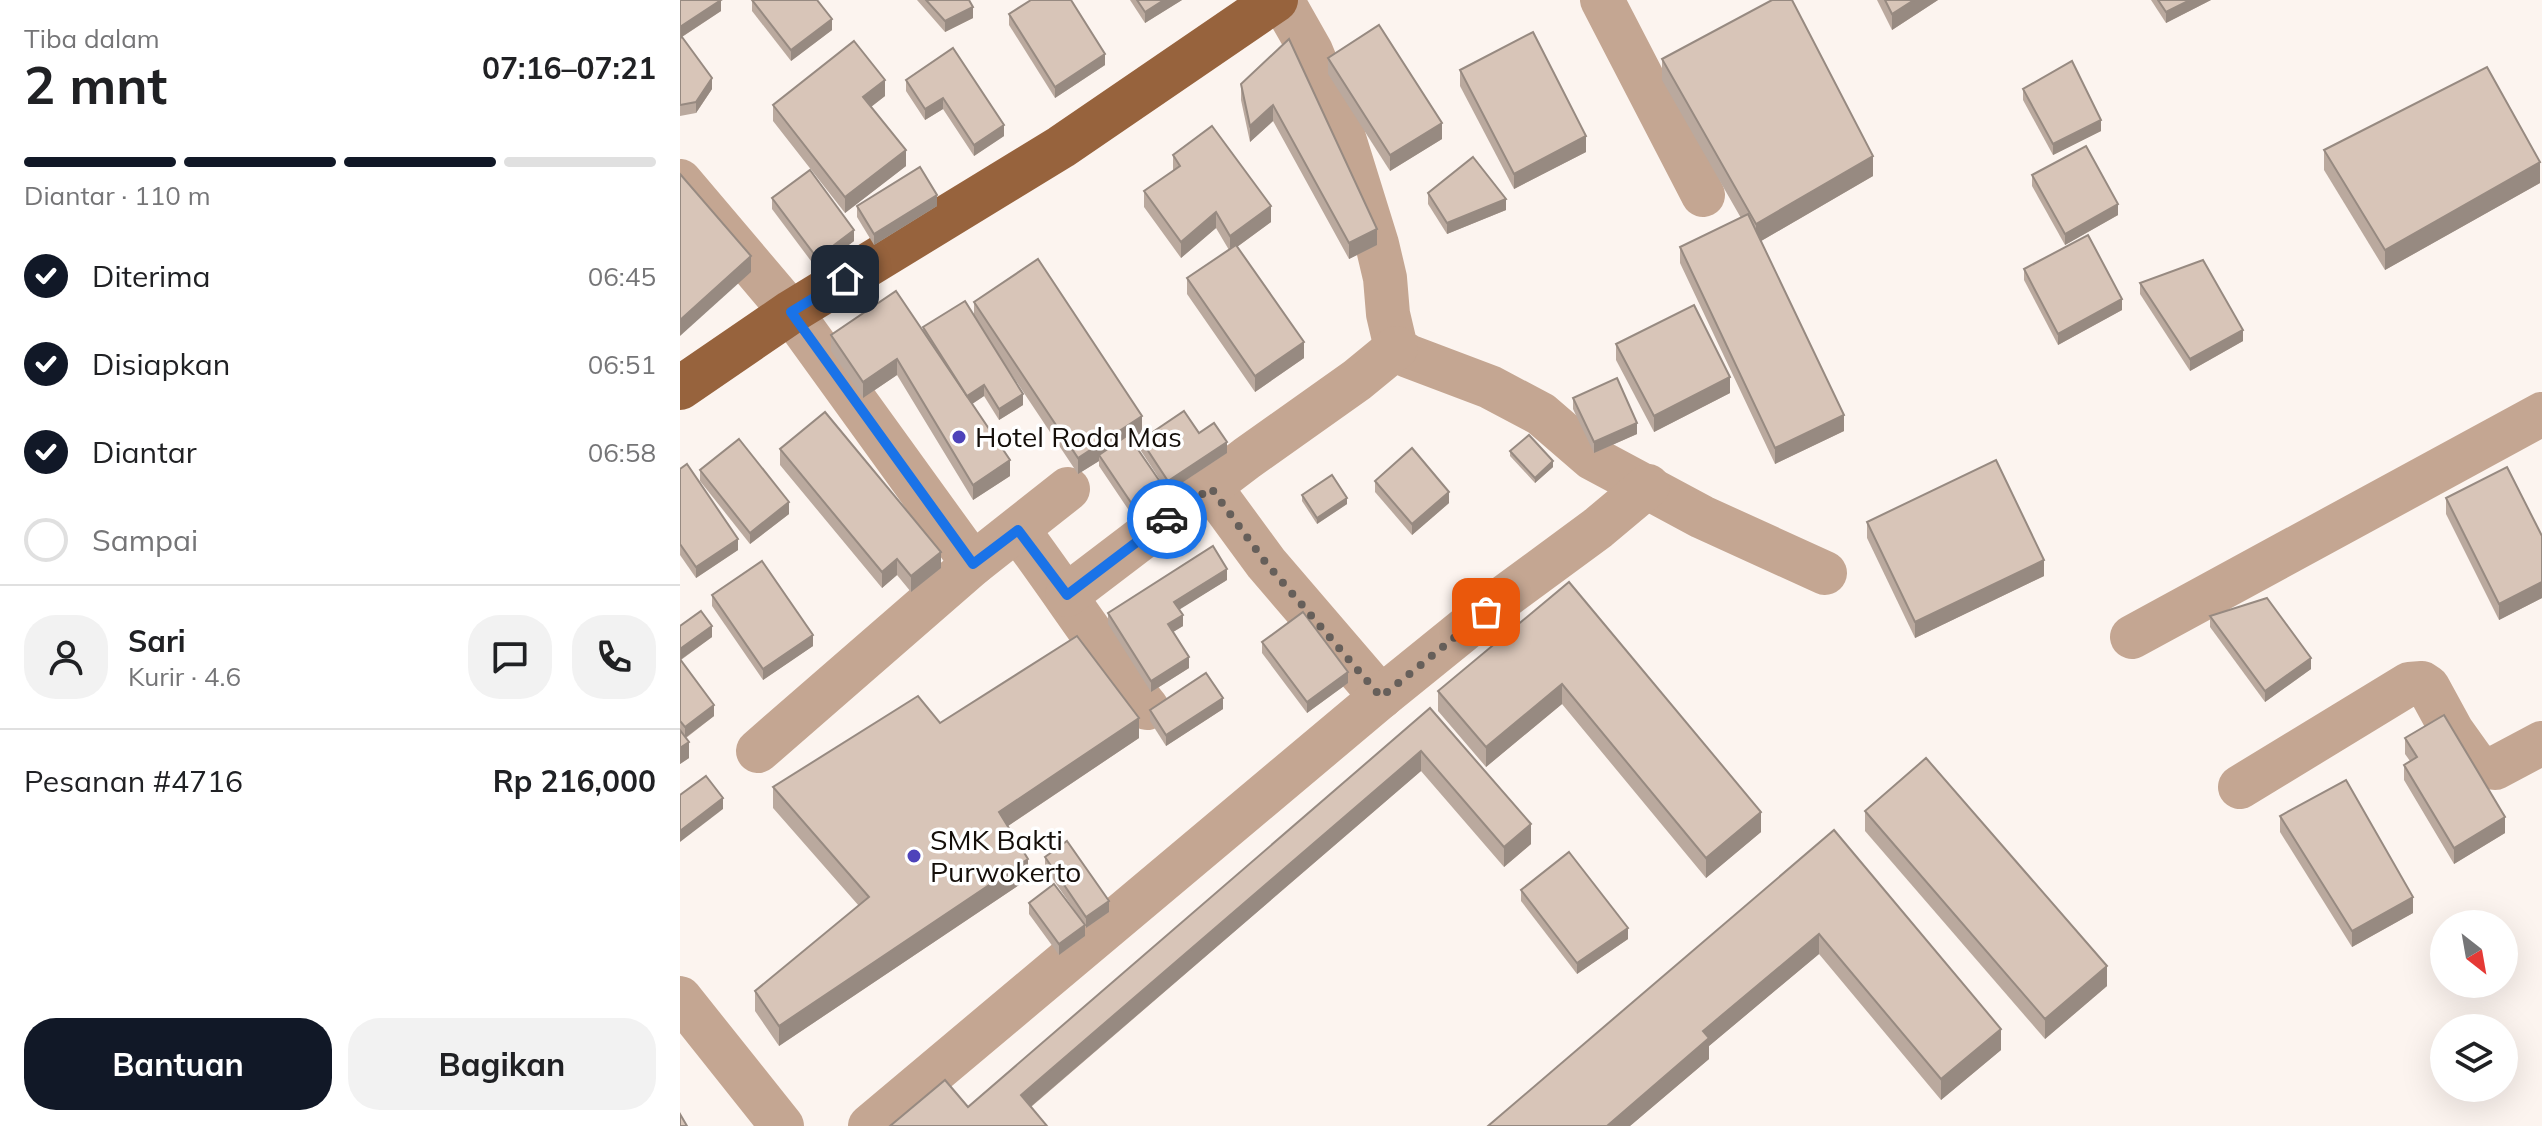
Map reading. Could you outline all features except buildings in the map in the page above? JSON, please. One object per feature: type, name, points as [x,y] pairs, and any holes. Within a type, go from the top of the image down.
[{"type":"main road","points":[[680,388],[791,312],[1061,147],[1276,0]]},
{"type":"street","points":[[1282,0],[1311,51],[1344,138],[1380,255],[1396,348],[1408,356],[1490,387],[1541,414],[1592,458],[1702,517],[1825,573]]},
{"type":"street","points":[[1602,0],[1703,195]]},
{"type":"street","points":[[680,181],[791,312],[973,564]]},
{"type":"street","points":[[1067,595],[1396,348]]},
{"type":"street","points":[[2132,637],[2542,414]]},
{"type":"street","points":[[870,1126],[1381,697],[1648,486]]},
{"type":"street","points":[[1211,488],[1266,563],[1381,697]]},
{"type":"street","points":[[758,751],[973,564],[1068,489]]},
{"type":"street","points":[[1018,530],[1067,595],[1101,649],[1147,708]]},
{"type":"street","points":[[2240,787],[2409,684],[2422,683],[2428,687],[2452,731],[2477,766],[2495,768],[2542,743]]},
{"type":"street","points":[[680,998],[782,1126]]},
{"type":"way so far","points":[[1167,519],[1211,488],[1266,563],[1381,697],[1486,612]]},
{"type":"place","name":"Hotel Roda Mas","points":[[959,437]]},
{"type":"place","name":"SMK Bakti Purwokerto","points":[[914,856]]},
{"type":"route","points":[[845,279],[791,312],[973,564],[1018,530],[1067,595],[1167,519]]}]
